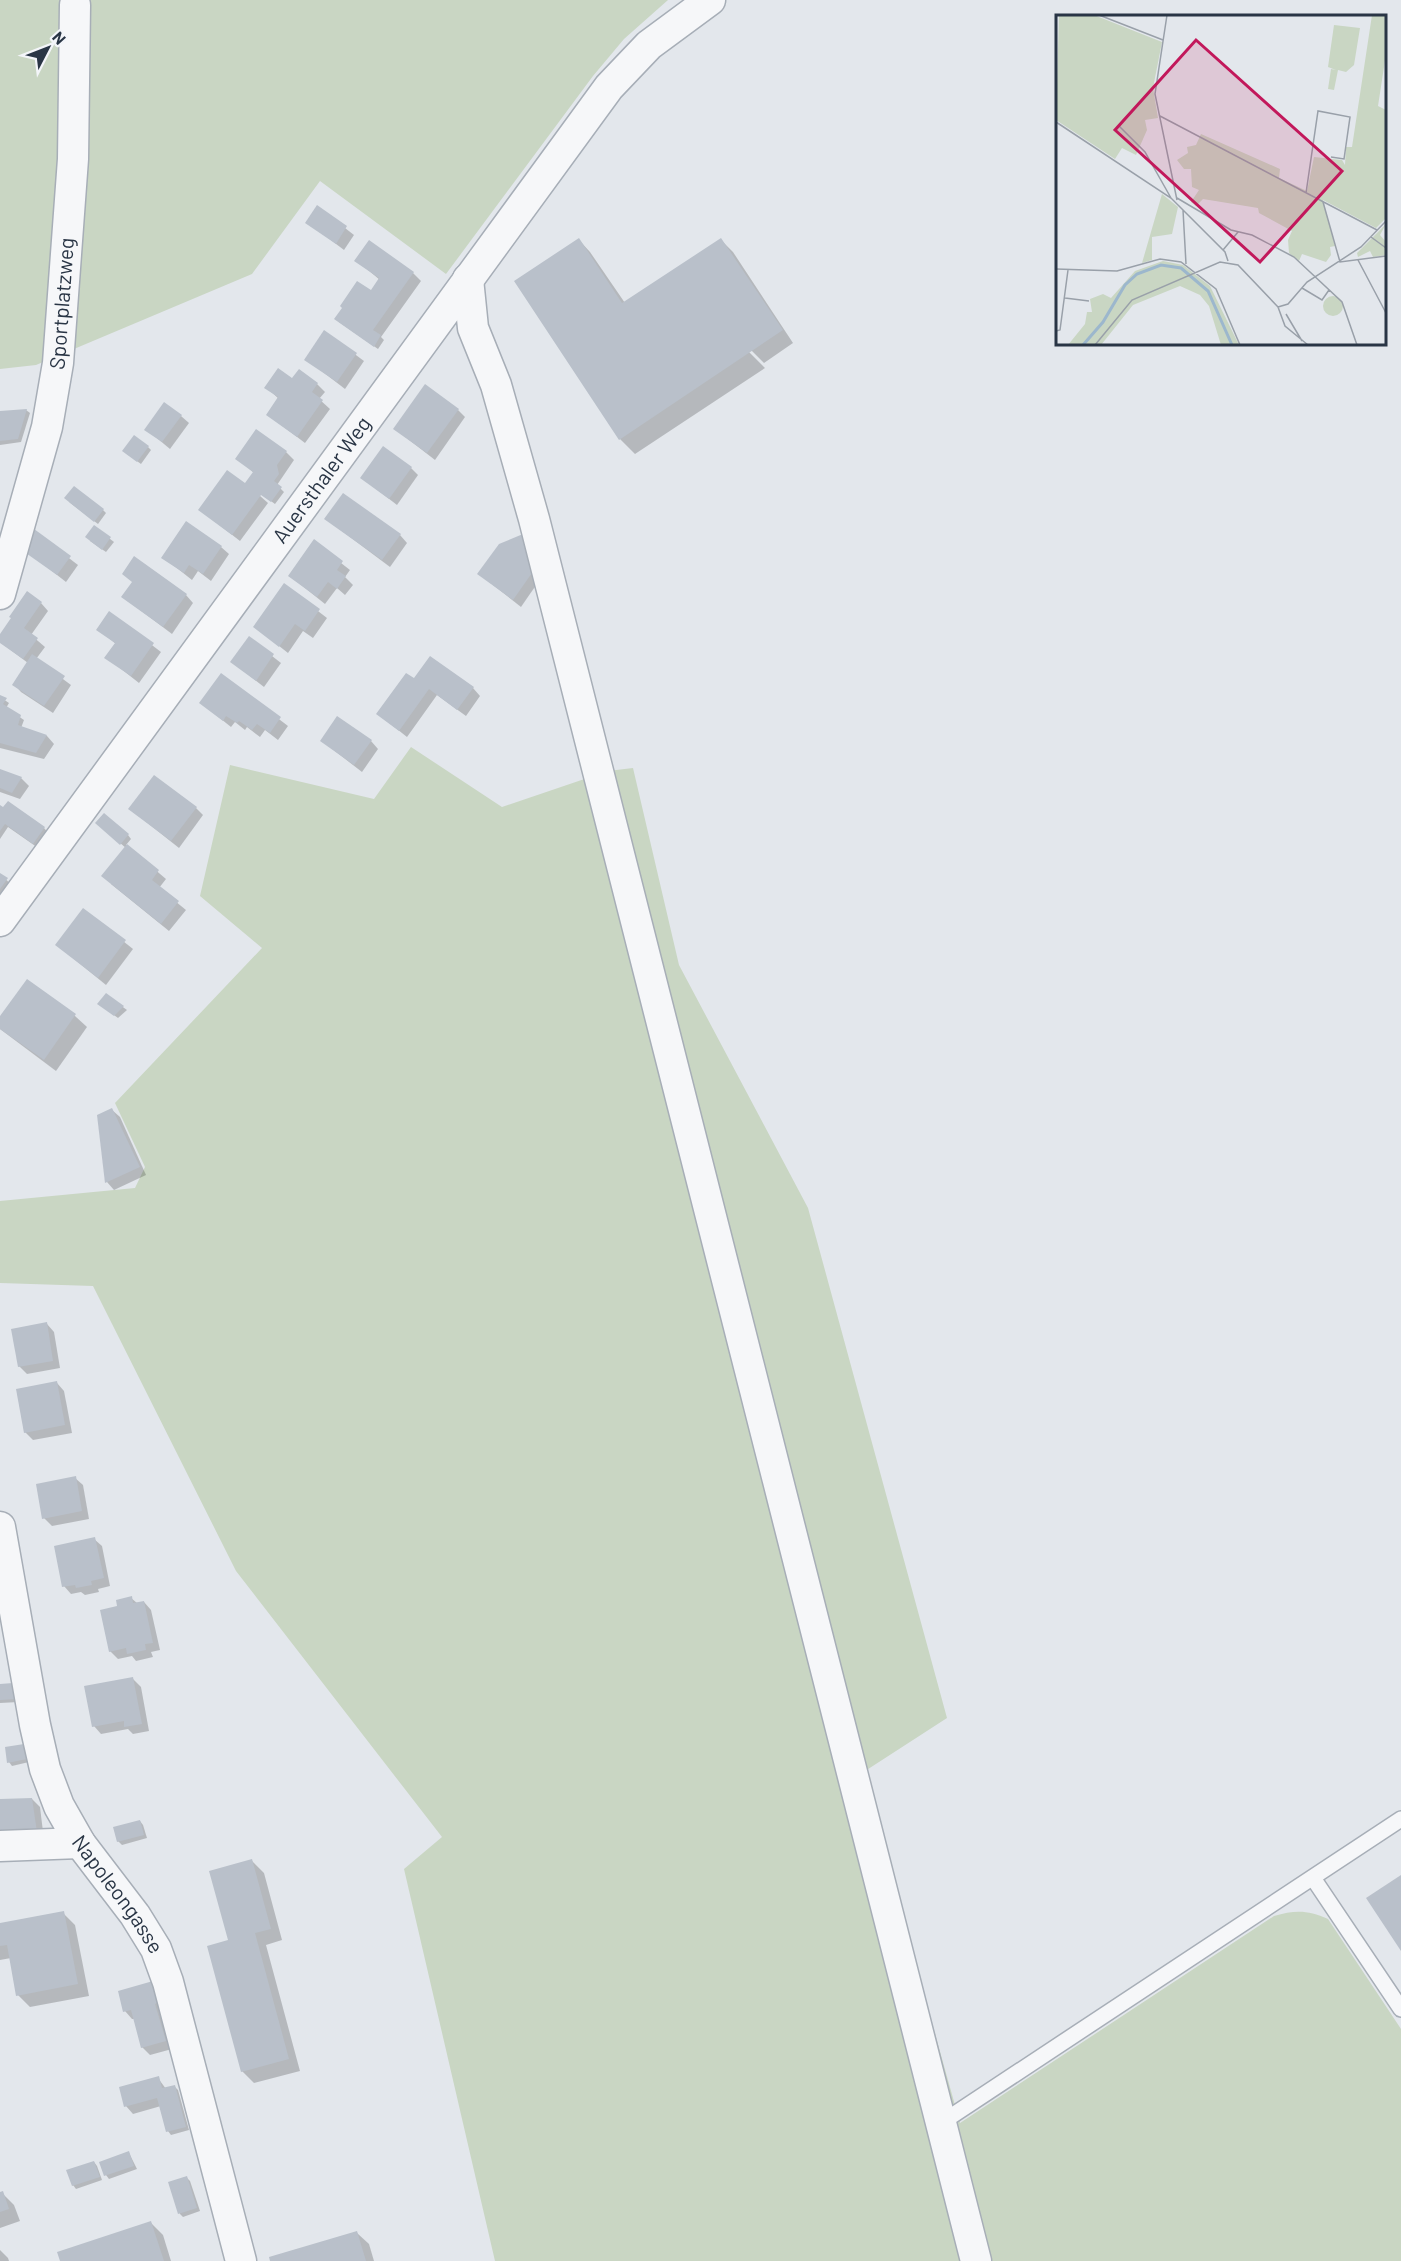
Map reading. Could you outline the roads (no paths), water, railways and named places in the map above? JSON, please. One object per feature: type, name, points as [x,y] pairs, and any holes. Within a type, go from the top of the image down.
[{"type":"street","name":"Auersthaler Weg","points":[[0,921],[609,87],[649,45],[710,0]]},
{"type":"street","name":"Sportplatzweg","points":[[0,594],[47,427],[58,363],[73,159],[75,5]]},
{"type":"street","points":[[468,279],[473,328],[496,385],[534,519],[975,2261]]},
{"type":"street","name":"Napoleongasse","points":[[0,1527],[45,1769],[59,1806],[80,1843],[135,1915],[156,1948],[168,1982],[241,2261]]},
{"type":"street","points":[[0,1846],[80,1843]]},
{"type":"lane","points":[[940,2123],[1401,1819]]},
{"type":"lane","points":[[1313,1878],[1401,2009]]}]
